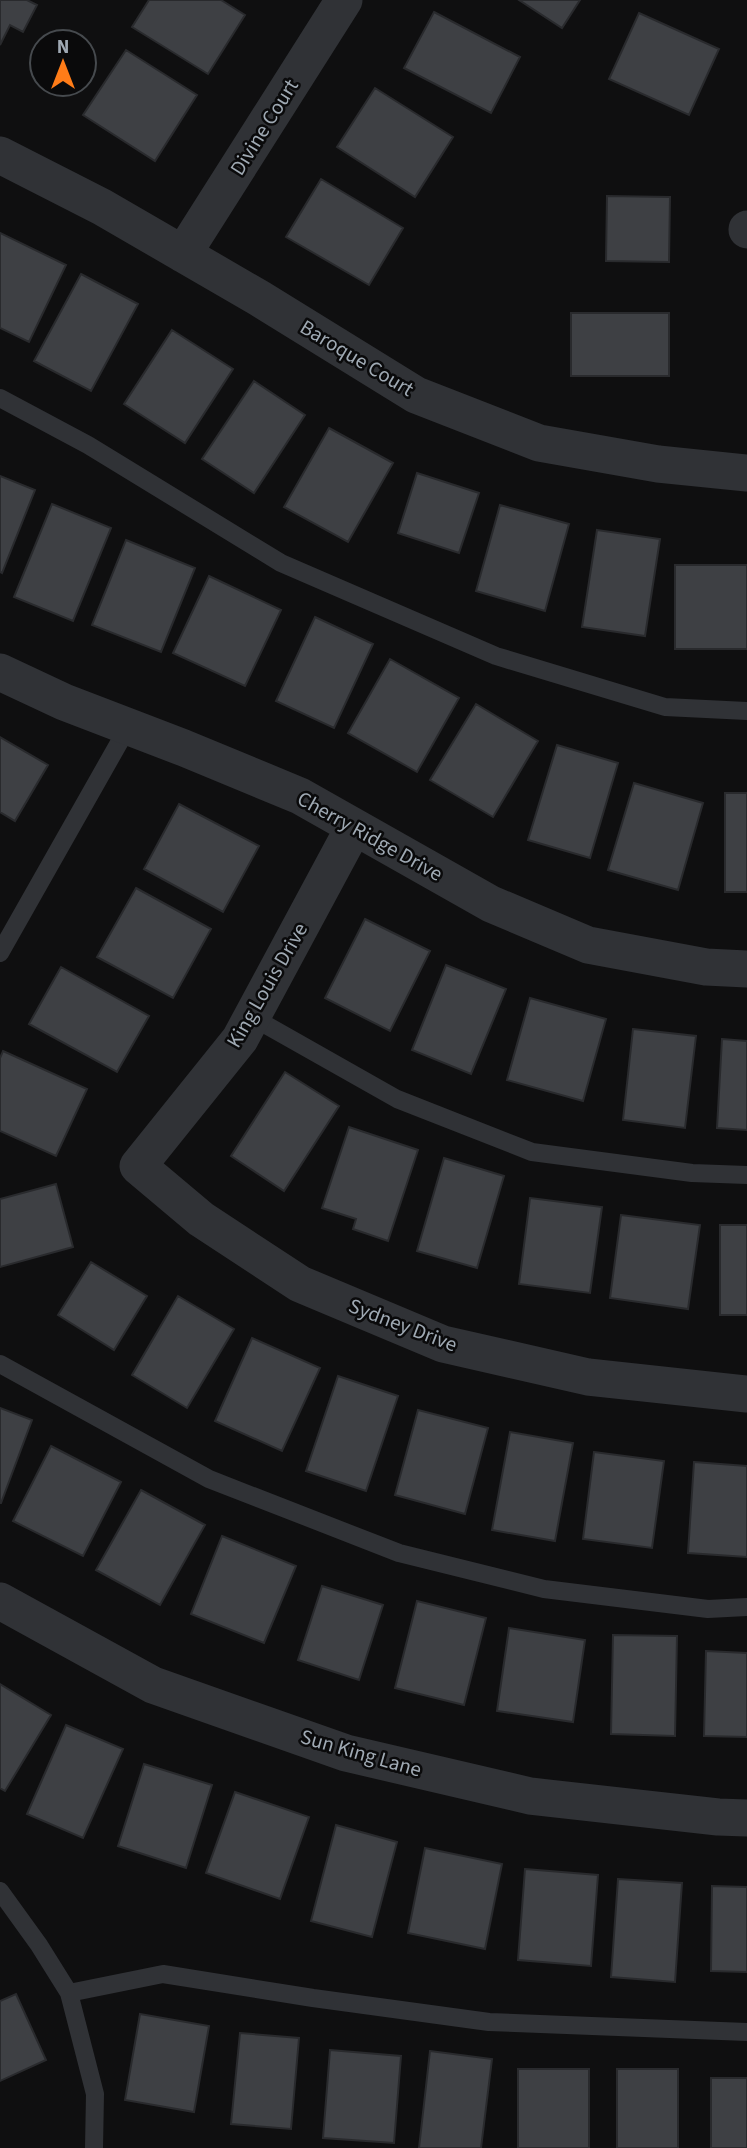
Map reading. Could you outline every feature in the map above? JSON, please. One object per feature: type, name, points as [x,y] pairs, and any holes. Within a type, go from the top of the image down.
[{"type":"street","name":"Divine Court","points":[[183,254],[344,0]]},
{"type":"street","name":"Baroque Court","points":[[0,155],[102,207],[416,395],[540,443],[658,464],[747,473]]},
{"type":"street","name":"Cherry Ridge Drive","points":[[0,672],[64,702],[300,796],[491,904],[588,945],[706,967],[747,969]]},
{"type":"street","name":"King Louis Drive","points":[[138,1166],[240,1039],[354,827]]},
{"type":"street","name":"Sydney Drive","points":[[138,1166],[201,1219],[300,1284],[443,1344],[588,1377],[747,1394]]},
{"type":"street","name":"Sun King Lane","points":[[0,1601],[153,1685],[346,1753],[530,1796],[747,1818]]},
{"type":"lane","points":[[0,398],[88,445],[281,563],[496,656],[665,707],[747,711]]},
{"type":"lane","points":[[0,953],[128,726]]},
{"type":"lane","points":[[252,1017],[397,1099],[532,1152],[692,1173],[747,1175]]},
{"type":"lane","points":[[0,1364],[209,1479],[399,1553],[544,1589],[708,1609],[747,1607]]},
{"type":"lane","points":[[0,1891],[69,1993],[95,2094],[94,2148]]},
{"type":"lane","points":[[69,1993],[163,1974],[489,2022],[747,2032]]},
{"type":"building","points":[[0,0],[27,0],[37,5],[23,32],[10,25],[0,45]]},
{"type":"building","points":[[149,0],[221,0],[245,15],[208,74],[132,27]]},
{"type":"building","points":[[519,0],[580,0],[562,28]]},
{"type":"building","points":[[434,12],[520,57],[491,113],[404,68]]},
{"type":"building","points":[[639,13],[719,49],[689,115],[609,79]]},
{"type":"building","points":[[126,50],[197,95],[155,161],[83,115],[94,98],[98,98],[98,92]]},
{"type":"building","points":[[375,88],[453,137],[415,197],[337,147]]},
{"type":"building","points":[[321,179],[403,228],[369,285],[286,237]]},
{"type":"building","points":[[607,196],[670,197],[669,262],[606,261]]},
{"type":"building","points":[[0,233],[66,265],[29,342],[0,328]]},
{"type":"building","points":[[81,274],[138,304],[91,391],[34,361]]},
{"type":"building","points":[[571,313],[669,313],[669,376],[571,376]]},
{"type":"building","points":[[172,330],[233,369],[185,443],[124,404]]},
{"type":"building","points":[[254,381],[305,415],[254,493],[202,459]]},
{"type":"building","points":[[329,428],[393,463],[348,542],[284,507]]},
{"type":"building","points":[[417,473],[479,493],[459,553],[398,533]]},
{"type":"building","points":[[0,476],[35,490],[2,573],[0,572]]},
{"type":"building","points":[[52,504],[111,528],[73,621],[14,597]]},
{"type":"building","points":[[500,505],[569,524],[545,611],[476,591]]},
{"type":"building","points":[[597,530],[660,539],[645,636],[582,627]]},
{"type":"building","points":[[126,540],[195,568],[161,652],[92,625]]},
{"type":"building","points":[[675,565],[747,565],[747,649],[675,649]]},
{"type":"building","points":[[209,576],[281,610],[245,686],[173,653]]},
{"type":"building","points":[[315,617],[373,644],[334,728],[276,701]]},
{"type":"building","points":[[390,659],[459,698],[417,772],[348,733]]},
{"type":"building","points":[[476,704],[538,741],[493,817],[430,780]]},
{"type":"building","points":[[0,737],[48,765],[15,821],[0,812]]},
{"type":"building","points":[[557,745],[618,763],[590,858],[528,840]]},
{"type":"building","points":[[634,783],[703,803],[678,890],[608,870]]},
{"type":"building","points":[[725,793],[747,793],[747,892],[725,892]]},
{"type":"building","points":[[179,804],[259,846],[223,912],[144,869]]},
{"type":"building","points":[[136,888],[211,929],[173,998],[97,957]]},
{"type":"building","points":[[365,919],[430,951],[390,1031],[325,998]]},
{"type":"building","points":[[446,965],[506,989],[471,1074],[412,1050]]},
{"type":"building","points":[[61,967],[149,1016],[117,1072],[29,1024]]},
{"type":"building","points":[[530,998],[606,1019],[583,1101],[507,1080]]},
{"type":"building","points":[[633,1029],[696,1036],[685,1128],[623,1120]]},
{"type":"building","points":[[722,1039],[747,1041],[747,1130],[717,1128]]},
{"type":"building","points":[[3,1051],[87,1089],[56,1156],[0,1131],[0,1058]]},
{"type":"building","points":[[285,1072],[339,1106],[284,1191],[231,1156]]},
{"type":"building","points":[[349,1127],[418,1150],[388,1241],[353,1229],[356,1219],[322,1208]]},
{"type":"building","points":[[444,1158],[504,1176],[477,1268],[417,1251]]},
{"type":"building","points":[[56,1184],[73,1247],[0,1267],[0,1199]]},
{"type":"building","points":[[530,1198],[602,1207],[590,1293],[519,1284]]},
{"type":"building","points":[[621,1215],[700,1225],[688,1309],[610,1298]]},
{"type":"building","points":[[720,1225],[747,1225],[747,1315],[720,1315]]},
{"type":"building","points":[[91,1262],[147,1296],[114,1350],[58,1315]]},
{"type":"building","points":[[178,1296],[234,1329],[187,1408],[132,1375]]},
{"type":"building","points":[[252,1338],[320,1368],[282,1451],[215,1421]]},
{"type":"building","points":[[338,1376],[398,1396],[366,1491],[306,1471]]},
{"type":"building","points":[[0,1408],[32,1420],[1,1503],[0,1503]]},
{"type":"building","points":[[418,1410],[488,1428],[465,1514],[395,1495]]},
{"type":"building","points":[[510,1432],[573,1443],[555,1541],[492,1530]]},
{"type":"building","points":[[51,1446],[121,1482],[83,1556],[13,1521]]},
{"type":"building","points":[[594,1452],[664,1461],[652,1548],[583,1539]]},
{"type":"building","points":[[694,1462],[747,1466],[747,1557],[688,1553]]},
{"type":"building","points":[[141,1490],[205,1525],[160,1605],[96,1570]]},
{"type":"building","points":[[222,1536],[296,1566],[264,1643],[191,1614]]},
{"type":"building","points":[[322,1586],[383,1605],[359,1680],[298,1660]]},
{"type":"building","points":[[417,1601],[486,1618],[464,1705],[395,1688]]},
{"type":"building","points":[[509,1628],[585,1640],[573,1722],[497,1711]]},
{"type":"building","points":[[613,1635],[677,1636],[675,1736],[611,1734]]},
{"type":"building","points":[[706,1651],[747,1653],[747,1737],[704,1736]]},
{"type":"building","points":[[0,1684],[51,1715],[5,1791],[0,1788]]},
{"type":"building","points":[[66,1725],[123,1749],[83,1838],[27,1814]]},
{"type":"building","points":[[144,1764],[212,1785],[186,1868],[118,1846]]},
{"type":"building","points":[[235,1792],[309,1817],[280,1899],[206,1873]]},
{"type":"building","points":[[336,1825],[397,1842],[372,1937],[311,1921]]},
{"type":"building","points":[[425,1848],[502,1864],[485,1949],[408,1933]]},
{"type":"building","points":[[525,1869],[598,1875],[591,1966],[518,1960]]},
{"type":"building","points":[[618,1879],[682,1883],[675,1982],[611,1977]]},
{"type":"building","points":[[712,1886],[747,1887],[747,1972],[711,1971]]},
{"type":"building","points":[[16,1994],[46,2060],[0,2081],[0,2001]]},
{"type":"building","points":[[140,2014],[209,2026],[194,2112],[125,2100]]},
{"type":"building","points":[[240,2033],[299,2038],[291,2129],[231,2124]]},
{"type":"building","points":[[330,2050],[401,2056],[394,2143],[323,2138]]},
{"type":"building","points":[[430,2051],[492,2059],[481,2148],[419,2148]]},
{"type":"building","points":[[518,2069],[589,2069],[589,2148],[518,2148]]},
{"type":"building","points":[[617,2069],[678,2069],[678,2148],[617,2148]]},
{"type":"building","points":[[711,2078],[747,2078],[747,2148],[711,2148]]}]
